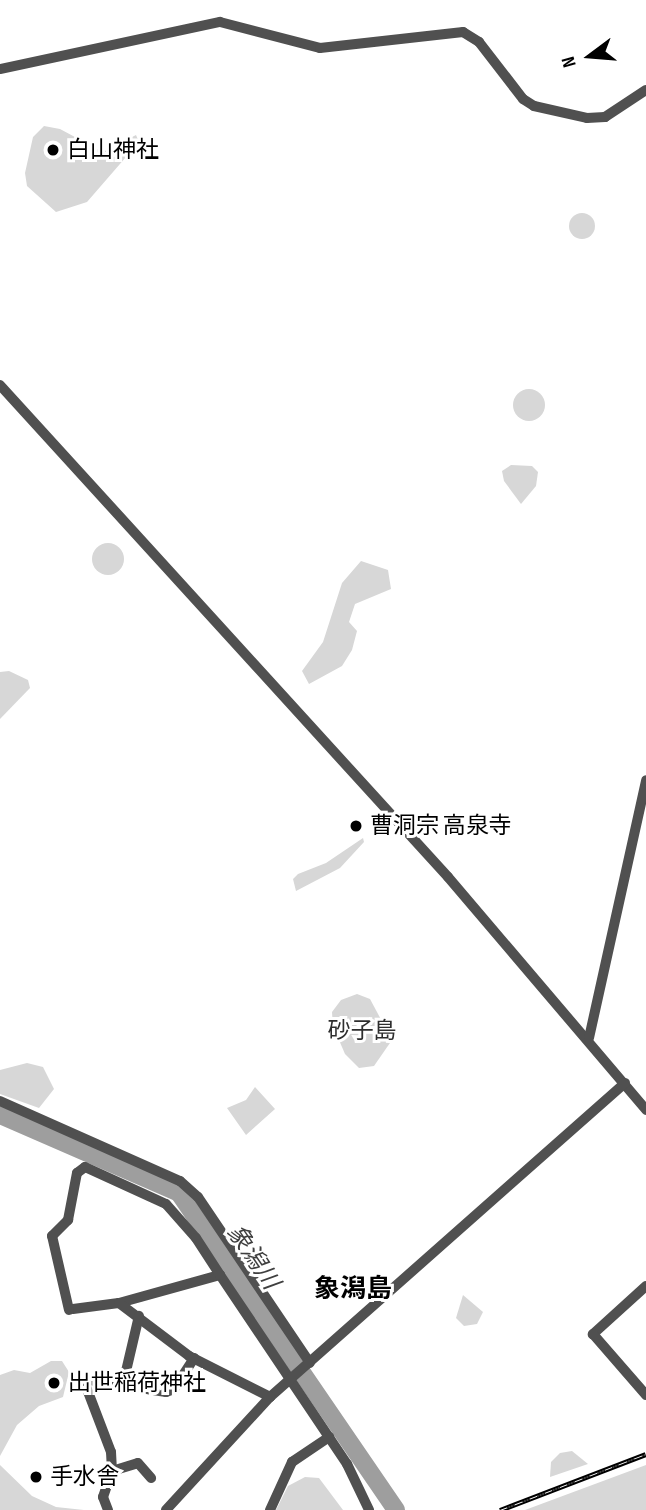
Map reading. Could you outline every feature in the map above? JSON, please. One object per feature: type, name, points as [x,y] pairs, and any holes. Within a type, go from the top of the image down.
[{"type":"street","points":[[0,69],[220,22],[320,48],[463,32],[479,42],[523,99],[534,106],[587,118],[605,117],[646,90]]},
{"type":"street","points":[[0,385],[288,698],[589,1038],[646,1110]]},
{"type":"street","points":[[589,1038],[646,780]]},
{"type":"street","points":[[166,1510],[270,1396],[625,1083]]},
{"type":"street","points":[[0,1101],[180,1181],[198,1197],[310,1363]]},
{"type":"street","points":[[220,1275],[119,1303],[71,1309],[52,1236],[68,1220],[77,1172],[86,1167],[166,1204],[196,1238],[220,1275],[289,1382],[329,1437],[369,1510]]},
{"type":"street","points":[[646,1286],[593,1334],[646,1395]]},
{"type":"street","points":[[119,1303],[194,1358],[270,1396]]},
{"type":"street","points":[[123,1384],[139,1316]]},
{"type":"street","points":[[108,1510],[103,1496],[112,1471],[111,1452],[85,1384],[89,1380],[166,1392],[174,1389],[194,1358]]},
{"type":"street","points":[[270,1510],[292,1462],[329,1437]]},
{"type":"street","points":[[112,1471],[138,1463],[151,1478]]},
{"type":"green space","points":[[44,126],[60,129],[103,152],[136,135],[139,142],[87,202],[56,212],[27,186],[25,173],[33,137]]},
{"type":"green space","points":[[582,213],[591,217],[595,226],[591,235],[582,239],[573,235],[569,226],[573,217]]},
{"type":"green space","points":[[529,389],[540,394],[545,405],[540,416],[529,421],[518,416],[513,405],[518,394]]},
{"type":"green space","points":[[511,465],[532,466],[538,472],[536,486],[521,504],[504,481],[502,471]]},
{"type":"green space","points":[[108,543],[119,548],[124,559],[119,570],[108,575],[97,570],[92,559],[97,548]]},
{"type":"green space","points":[[361,561],[388,570],[391,589],[355,604],[349,622],[357,631],[352,650],[342,666],[309,684],[302,671],[323,642],[342,583]]},
{"type":"green space","points":[[9,671],[28,680],[30,688],[0,719],[0,672]]},
{"type":"green space","points":[[363,838],[364,842],[340,868],[296,891],[293,879],[298,874],[326,863]]},
{"type":"green space","name":"砂子島","points":[[357,994],[370,999],[392,1040],[374,1066],[359,1068],[345,1054],[333,1026],[332,1012],[341,1000]]},
{"type":"green space","points":[[27,1063],[43,1067],[54,1089],[39,1108],[0,1094],[0,1070]]},
{"type":"green space","points":[[255,1087],[275,1109],[246,1135],[227,1108],[246,1100]]},
{"type":"green space","points":[[463,1295],[483,1312],[477,1324],[464,1326],[456,1318]]},
{"type":"green space","points":[[51,1361],[62,1361],[69,1372],[63,1397],[39,1406],[17,1425],[0,1456],[0,1375],[14,1370],[30,1373]]},
{"type":"green space","points":[[572,1451],[588,1464],[550,1477],[551,1462],[560,1453]]},
{"type":"green space","points":[[0,1465],[32,1496],[56,1507],[84,1510],[0,1510]]},
{"type":"green space","points":[[646,1465],[646,1510],[525,1510]]},
{"type":"green space","points":[[305,1477],[319,1478],[343,1510],[276,1510],[288,1486]]},
{"type":"waterway","name":"象潟川","points":[[0,1115],[179,1193],[396,1510]]},
{"type":"railway","points":[[500,1510],[646,1454]]},
{"type":"place","name":"白山神社","points":[[53,150]]},
{"type":"place","name":"曹洞宗 高泉寺","points":[[356,826]]},
{"type":"place","name":"出世稲荷神社","points":[[54,1383]]},
{"type":"place","name":"手水舎","points":[[36,1477]]},
{"type":"district","name":"象潟島","points":[[353,1290]]}]
